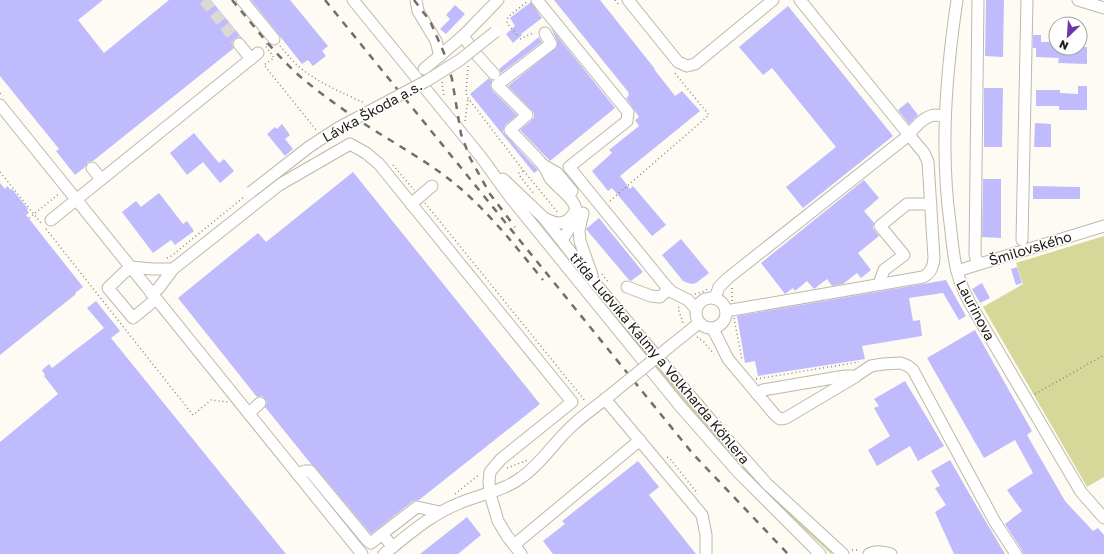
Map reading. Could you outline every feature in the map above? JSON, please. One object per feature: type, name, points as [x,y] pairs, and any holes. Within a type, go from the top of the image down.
[{"type":"street","points":[[242,0],[274,39]]},
{"type":"street","name":"třída Ludvíka Kalmy a Volkharda Köhlera","points":[[353,0],[481,157],[510,197],[680,406],[739,473],[820,554]]},
{"type":"street","points":[[416,0],[418,11],[442,54]]},
{"type":"street","points":[[424,69],[463,36],[498,0]]},
{"type":"street","points":[[537,0],[628,112],[627,121],[569,167],[669,289],[688,300],[696,309]]},
{"type":"street","points":[[624,3],[678,62],[686,66],[695,64],[773,0]]},
{"type":"street","points":[[729,310],[923,277],[929,274],[934,265],[928,162],[924,153],[800,0]]},
{"type":"street","name":"Laurinova","points":[[957,0],[953,27],[945,116],[945,176],[956,271],[962,288],[971,305],[1081,492],[1104,518]]},
{"type":"street","points":[[978,0],[975,255],[978,264]]},
{"type":"street","points":[[1022,240],[1027,0]]},
{"type":"street","points":[[1078,0],[1104,8]]},
{"type":"street","name":"Lávka Škoda a.s.","points":[[251,192],[308,147],[338,128],[428,80],[460,60],[496,32]]},
{"type":"street","points":[[545,33],[551,44],[497,85],[527,115],[510,130],[544,166],[550,178],[571,200],[576,209],[576,218],[562,240],[552,248]]},
{"type":"street","points":[[463,36],[476,54],[494,74]]},
{"type":"street","points":[[51,220],[254,56],[239,44]]},
{"type":"street","points":[[0,105],[362,554]]},
{"type":"street","points":[[714,298],[719,288],[728,278],[909,135],[912,129],[922,121],[934,115],[945,116]]},
{"type":"street","points":[[173,269],[130,267],[108,288],[133,318],[154,296],[173,269],[279,185],[350,144],[366,153],[415,200],[572,402],[501,459],[490,472],[490,494],[498,521],[521,554]]},
{"type":"street","name":"třída Ludvíka Kalmy a Volkharda Köhlera","points":[[481,157],[544,218],[562,240],[598,278],[686,392],[767,484],[847,552]]},
{"type":"street","points":[[544,166],[557,173],[582,205],[583,211],[579,230],[580,241],[598,278]]},
{"type":"street","points":[[92,168],[101,179]]},
{"type":"street","points":[[415,200],[432,186]]},
{"type":"street","points":[[879,284],[884,270],[904,255],[880,226],[907,204],[931,204]]},
{"type":"street","points":[[544,218],[553,223],[562,222],[569,219],[576,209]]},
{"type":"street","name":"Šmilovského","points":[[956,271],[1104,226]]},
{"type":"street","points":[[562,240],[572,237],[579,230]]},
{"type":"street","points":[[627,287],[651,296],[660,297],[669,289]]},
{"type":"street","points":[[714,298],[729,310],[722,324],[713,328],[708,328],[699,323],[696,319],[696,309],[698,304],[705,299],[714,298]]},
{"type":"street","points":[[382,534],[389,551],[424,522],[440,512],[460,502],[490,494],[521,478],[542,460],[573,425],[699,323]]},
{"type":"street","points":[[713,328],[728,359],[780,419],[786,418],[872,366],[901,363],[908,366],[913,370],[995,522],[1016,554]]},
{"type":"street","points":[[757,394],[763,390],[845,376],[856,376]]},
{"type":"street","points":[[610,395],[640,440],[702,516],[706,535],[706,554]]},
{"type":"street","points":[[249,413],[260,403]]},
{"type":"street","points":[[514,545],[640,440]]},
{"type":"street","points":[[297,474],[310,471],[371,543],[417,507],[440,512]]},
{"type":"street","points":[[866,551],[891,554]]},
{"type":"path","points":[[517,35],[508,23],[508,17],[530,0]]},
{"type":"path","points":[[615,0],[624,3]]},
{"type":"path","points":[[520,39],[531,34],[545,33]]},
{"type":"path","points":[[322,128],[318,132],[264,65],[274,58],[265,45],[274,39],[297,65],[308,73],[368,104]]},
{"type":"path","points":[[476,54],[468,60],[469,70],[466,92],[468,98],[523,170],[562,217],[562,222]]},
{"type":"path","points":[[609,206],[611,201],[709,115],[670,67]]},
{"type":"path","points":[[441,76],[444,96]]},
{"type":"path","points":[[389,161],[415,200],[592,409]]},
{"type":"path","points":[[523,170],[519,173],[519,175],[538,199]]},
{"type":"path","points":[[29,218],[66,187]]},
{"type":"path","points":[[163,260],[170,258],[251,192]]},
{"type":"path","points":[[598,278],[610,285]]},
{"type":"path","points":[[728,278],[732,283],[729,310],[743,369],[740,373]]},
{"type":"path","points":[[709,286],[705,291],[693,294],[678,308],[684,326],[688,332],[692,336],[696,336],[703,341],[718,360]]},
{"type":"path","points":[[1032,396],[1104,355]]},
{"type":"path","points":[[752,376],[757,379],[865,361]]},
{"type":"path","points":[[451,496],[481,473],[501,470],[533,457]]},
{"type":"path","points":[[666,457],[701,498]]},
{"type":"path","points":[[847,552],[866,551]]},
{"type":"green space","points":[[1104,236],[1104,477],[1087,487],[983,307],[1023,284],[1016,263]]},
{"type":"green space","points":[[563,249],[666,377],[723,443],[765,488],[834,551],[831,554],[765,492],[705,428],[656,370],[562,252]]},
{"type":"building","points":[[0,0],[103,0],[78,20],[104,53],[169,0],[211,0],[242,38],[238,37],[234,39],[232,45],[234,48],[93,161],[88,162],[85,167],[75,175],[56,151],[59,149],[0,76]]},
{"type":"building","points":[[251,0],[290,0],[328,46],[322,51],[326,56],[313,66],[308,60],[302,64]]},
{"type":"building","points":[[554,0],[600,0],[675,96],[682,91],[700,111],[620,176],[630,189],[633,186],[666,225],[652,236],[612,188],[608,191],[592,171],[612,153],[609,150],[639,126],[635,120],[639,117],[626,98],[629,96],[629,93]]},
{"type":"building","points":[[986,0],[1004,0],[1003,57],[985,56]]},
{"type":"building","points":[[531,2],[542,18],[521,34],[522,35],[513,43],[506,34],[515,26],[510,18]]},
{"type":"building","points":[[455,5],[465,14],[446,34],[440,29],[450,19],[446,15]]},
{"type":"building","points":[[788,6],[893,136],[803,208],[786,187],[836,147],[772,68],[763,75],[739,47]]},
{"type":"building","points":[[551,28],[615,108],[550,161],[520,130],[532,120],[534,113],[508,86],[557,47],[557,41]]},
{"type":"building","points":[[1033,35],[1041,35],[1041,42],[1048,42],[1048,56],[1087,56],[1087,64],[1058,63],[1059,58],[1036,57],[1036,48],[1033,48]]},
{"type":"building","points":[[539,37],[542,42],[501,73],[499,69]]},
{"type":"building","points":[[489,78],[492,81],[490,86],[492,90],[517,115],[505,125],[503,132],[538,170],[534,173],[470,94]]},
{"type":"building","points":[[1078,86],[1087,86],[1087,110],[1059,110],[1059,106],[1036,106],[1036,90],[1060,90],[1060,93],[1078,94]]},
{"type":"building","points":[[984,88],[1003,88],[1002,147],[984,147]]},
{"type":"building","points":[[908,102],[918,115],[909,124],[898,110]]},
{"type":"building","points":[[1035,123],[1051,124],[1051,147],[1034,147]]},
{"type":"building","points":[[282,124],[290,135],[285,139],[293,149],[285,156],[267,134],[275,127],[277,129]]},
{"type":"building","points":[[194,133],[219,163],[224,159],[234,171],[220,183],[203,162],[187,175],[170,153]]},
{"type":"building","points":[[353,172],[540,404],[419,500],[413,501],[371,534],[311,464],[265,407],[267,402],[265,399],[262,396],[257,397],[178,298],[258,233],[266,242]]},
{"type":"building","points":[[983,179],[1001,179],[1001,238],[982,237]]},
{"type":"building","points":[[864,180],[879,198],[864,211],[874,223],[873,228],[879,236],[858,253],[871,270],[861,278],[857,273],[843,284],[832,286],[827,279],[814,289],[807,281],[795,291],[793,288],[785,294],[761,263]]},
{"type":"building","points":[[0,183],[5,189],[7,186],[11,190],[12,189],[28,209],[27,210],[29,213],[26,215],[83,287],[0,355]]},
{"type":"building","points":[[1033,186],[1080,187],[1080,199],[1033,199]]},
{"type":"building","points":[[159,193],[183,224],[187,221],[194,231],[175,245],[171,240],[153,253],[122,212],[136,201],[141,207]]},
{"type":"building","points":[[599,218],[643,272],[631,281],[586,229]]},
{"type":"building","points":[[681,239],[709,273],[696,283],[691,284],[683,281],[662,255]]},
{"type":"building","points":[[1017,267],[1022,283],[1016,285],[1011,269]]},
{"type":"building","points":[[946,280],[966,316],[959,320],[943,293],[909,298],[913,321],[920,320],[922,336],[862,346],[865,359],[758,376],[755,361],[745,363],[737,316]]},
{"type":"building","points":[[982,283],[990,298],[980,303],[972,289]]},
{"type":"building","points":[[96,301],[120,331],[111,338],[286,554],[0,554],[0,442],[58,394],[44,376],[45,375],[42,370],[49,364],[52,368],[104,328],[87,308]]},
{"type":"building","points":[[975,330],[1032,431],[1027,435],[1065,501],[1093,531],[1098,528],[1104,535],[1104,554],[1023,554],[1022,550],[1005,524],[1022,511],[1007,490],[1033,473],[1015,440],[984,458],[927,358]]},
{"type":"building","points":[[905,381],[944,446],[918,461],[910,446],[877,466],[868,450],[890,436],[874,408],[879,406],[874,399]]},
{"type":"building","points":[[950,460],[1005,554],[954,554],[935,512],[946,505],[935,488],[940,486],[931,471]]},
{"type":"building","points":[[638,461],[659,487],[649,495],[696,554],[553,554],[543,541],[565,524],[562,521]]},
{"type":"building","points":[[467,517],[481,535],[458,554],[420,554]]},
{"type":"tunnel","points":[[204,0],[239,44]]},
{"type":"railway","points":[[232,0],[275,51],[303,79],[345,111],[426,162],[460,188],[514,244],[543,280]]},
{"type":"railway","points":[[325,0],[693,454],[788,554]]},
{"type":"railway","points":[[414,0],[430,21],[444,53],[452,79],[461,134],[470,158],[490,194],[515,227]]}]
